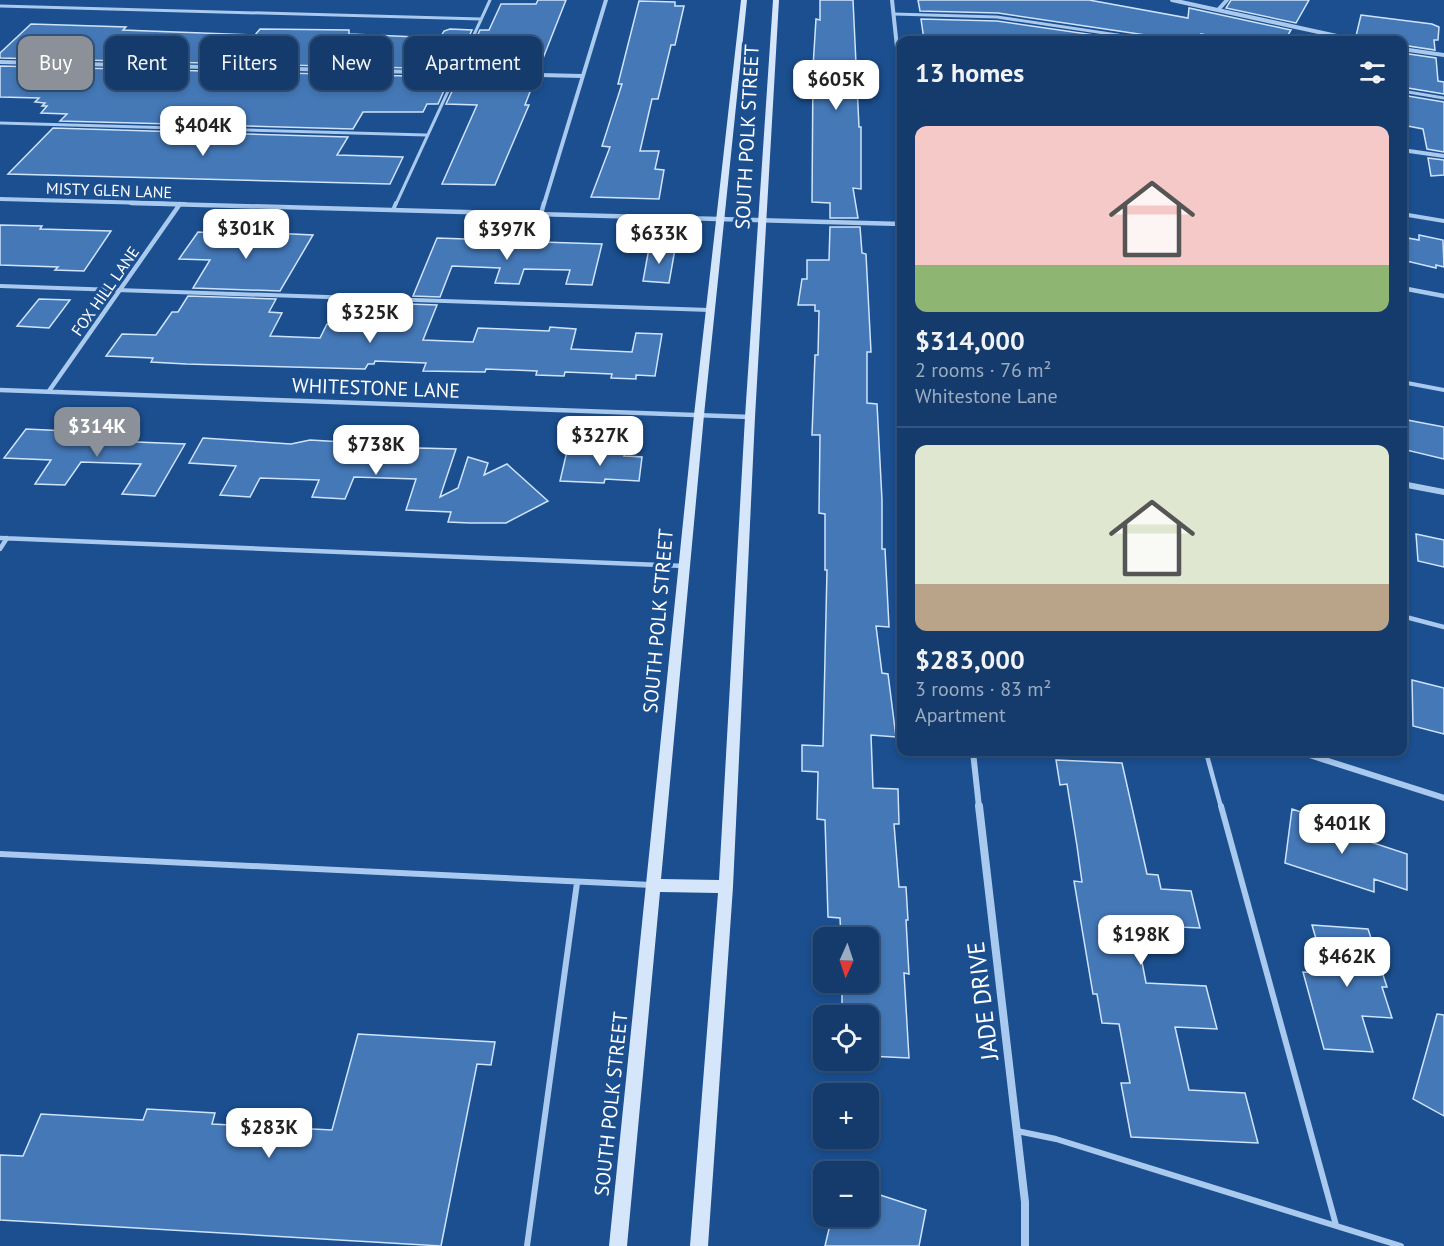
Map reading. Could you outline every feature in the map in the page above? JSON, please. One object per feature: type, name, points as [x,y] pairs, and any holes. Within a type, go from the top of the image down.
[{"type":"main road","name":"SOUTH POLK STREET","points":[[618,1246],[655,885],[699,415],[744,0]]},
{"type":"main road","name":"SOUTH POLK STREET","points":[[699,1246],[726,887],[750,417],[776,0]]},
{"type":"main road","points":[[655,885],[726,887]]},
{"type":"street","points":[[541,214],[606,0]]},
{"type":"street","points":[[892,0],[897,42]]},
{"type":"street","points":[[1172,0],[1337,36]]},
{"type":"street","points":[[1218,10],[1227,0]]},
{"type":"street","points":[[1407,50],[1444,55]]},
{"type":"street","points":[[0,62],[404,71]]},
{"type":"street","points":[[542,75],[582,76]]},
{"type":"street","points":[[1407,151],[1444,156]]},
{"type":"street","name":"MISTY GLEN LANE","points":[[0,199],[897,224]]},
{"type":"street","name":"FOX HILL LANE","points":[[49,391],[180,204]]},
{"type":"street","points":[[1407,289],[1444,296]]},
{"type":"street","name":"WHITESTONE LANE","points":[[0,390],[750,417]]},
{"type":"street","points":[[1407,485],[1444,492]]},
{"type":"street","name":"JADE DRIVE","points":[[973,756],[1025,1202],[1025,1246]]},
{"type":"street","points":[[1313,756],[1444,798]]},
{"type":"lane","points":[[473,36],[490,0]]},
{"type":"lane","points":[[0,6],[481,19]]},
{"type":"lane","points":[[894,14],[997,17],[1124,36]]},
{"type":"lane","points":[[393,210],[448,90]]},
{"type":"lane","points":[[1407,92],[1444,98]]},
{"type":"lane","points":[[0,123],[426,135]]},
{"type":"lane","points":[[1407,215],[1444,221]]},
{"type":"lane","points":[[0,286],[710,310]]},
{"type":"lane","points":[[1407,383],[1444,390]]},
{"type":"lane","points":[[0,538],[684,566]]},
{"type":"lane","points":[[0,549],[7,538]]},
{"type":"lane","points":[[1407,617],[1444,627]]},
{"type":"lane","points":[[1207,756],[1336,1225]]},
{"type":"lane","points":[[0,854],[655,885]]},
{"type":"lane","points":[[527,1246],[577,883]]},
{"type":"lane","points":[[1017,1131],[1056,1139],[1401,1246]]},
{"type":"building","points":[[538,0],[566,0],[542,61],[542,36],[477,36],[480,30],[489,30],[501,4],[536,4]]},
{"type":"building","points":[[820,0],[853,0],[859,127],[861,127],[861,189],[853,188],[858,218],[830,218],[830,203],[812,202],[813,67],[816,19],[820,20]]},
{"type":"building","points":[[918,0],[1089,0],[1188,18],[1189,8],[1291,30],[1287,36],[1201,34],[1201,36],[1152,36],[998,13],[920,11]]},
{"type":"building","points":[[1231,0],[1309,0],[1296,23],[1226,8]]},
{"type":"building","points":[[639,1],[675,2],[675,6],[684,6],[675,45],[671,45],[658,99],[652,99],[640,151],[659,151],[655,169],[664,170],[659,199],[591,197],[610,147],[602,146],[622,84],[618,84]]},
{"type":"building","points":[[1361,15],[1432,24],[1439,27],[1438,40],[1434,40],[1435,50],[1407,46],[1407,36],[1356,36]]},
{"type":"building","points":[[921,19],[997,21],[1101,36],[923,36]]},
{"type":"building","points":[[31,24],[255,35],[260,29],[349,30],[349,34],[404,36],[404,68],[392,67],[392,36],[310,36],[310,66],[298,65],[298,36],[200,36],[200,63],[188,63],[188,36],[105,36],[105,61],[93,60],[93,36],[18,36]]},
{"type":"building","points":[[450,29],[472,30],[469,36],[441,36],[444,31]]},
{"type":"building","points":[[18,36],[18,58],[0,58],[0,53]]},
{"type":"building","points":[[1407,54],[1436,58],[1438,81],[1444,82],[1444,94],[1407,88]]},
{"type":"building","points":[[0,66],[18,66],[18,90],[93,90],[93,68],[105,69],[105,90],[188,90],[188,71],[200,71],[200,90],[298,90],[298,73],[310,74],[310,90],[392,90],[392,76],[404,76],[404,90],[444,90],[438,104],[427,104],[423,112],[363,112],[353,129],[60,121],[67,114],[41,113],[47,106],[42,106],[45,103],[35,102],[39,98],[0,97]]},
{"type":"building","points":[[453,90],[531,90],[525,105],[529,105],[495,185],[442,184],[477,105],[446,104]]},
{"type":"building","points":[[1407,96],[1444,102],[1444,152],[1427,149],[1423,129],[1407,126]]},
{"type":"building","points":[[53,128],[348,137],[337,155],[403,157],[390,184],[8,174]]},
{"type":"building","points":[[1428,158],[1444,160],[1444,175],[1431,176]]},
{"type":"building","points":[[0,225],[42,226],[40,229],[111,231],[84,271],[55,270],[58,267],[0,265]]},
{"type":"building","points":[[830,227],[860,227],[862,253],[866,254],[871,352],[867,352],[867,403],[877,404],[882,549],[885,549],[889,627],[876,626],[882,673],[888,674],[896,737],[871,735],[873,788],[898,789],[899,824],[894,824],[899,887],[906,887],[909,974],[904,973],[909,1058],[879,1057],[879,1005],[842,1005],[842,993],[879,993],[879,927],[840,927],[840,918],[828,917],[825,820],[817,819],[818,772],[802,771],[802,745],[823,746],[827,570],[825,570],[825,514],[819,513],[820,435],[812,435],[819,311],[815,311],[815,305],[798,305],[802,279],[807,279],[807,260],[829,260]]},
{"type":"building","points":[[198,232],[269,236],[271,233],[313,235],[280,291],[193,288],[210,260],[179,259]]},
{"type":"building","points":[[1419,235],[1443,240],[1444,267],[1436,265],[1436,268],[1407,261],[1407,238],[1419,240]]},
{"type":"building","points":[[437,238],[494,240],[492,244],[541,245],[542,242],[602,244],[592,285],[566,284],[570,270],[524,269],[519,284],[495,283],[500,268],[452,266],[440,297],[413,296]]},
{"type":"building","points":[[649,248],[675,249],[669,283],[643,281]]},
{"type":"building","points":[[188,296],[276,299],[269,312],[282,313],[270,336],[320,338],[327,324],[400,327],[409,304],[437,305],[423,340],[473,342],[478,328],[549,331],[550,327],[576,329],[571,349],[632,352],[636,333],[662,334],[655,376],[636,375],[636,379],[611,378],[612,374],[565,372],[564,376],[536,375],[537,371],[486,369],[485,372],[423,371],[426,363],[375,361],[374,364],[368,364],[365,369],[186,364],[151,362],[153,358],[106,356],[122,334],[156,335],[172,312],[178,312]]},
{"type":"building","points":[[39,299],[70,300],[49,328],[17,326]]},
{"type":"building","points":[[1407,420],[1444,427],[1444,459],[1407,450]]},
{"type":"building","points":[[26,429],[67,431],[63,436],[90,438],[88,440],[185,444],[155,496],[122,494],[141,464],[81,462],[65,485],[35,484],[51,460],[4,458]]},
{"type":"building","points":[[203,438],[291,444],[310,440],[343,442],[342,445],[367,446],[365,452],[416,454],[419,448],[456,449],[440,497],[458,488],[468,457],[488,463],[484,475],[507,464],[548,501],[506,523],[470,523],[448,522],[451,512],[406,510],[416,479],[354,477],[345,499],[312,497],[319,480],[260,478],[250,497],[220,495],[236,466],[189,463]]},
{"type":"building","points":[[567,451],[625,453],[624,456],[642,457],[639,481],[605,479],[604,483],[560,481]]},
{"type":"building","points":[[1416,534],[1444,540],[1444,567],[1418,561]]},
{"type":"building","points":[[1412,680],[1444,688],[1444,734],[1413,726]]},
{"type":"building","points":[[1056,760],[1122,763],[1147,874],[1158,875],[1161,889],[1191,891],[1200,928],[1135,925],[1146,983],[1206,986],[1217,1029],[1175,1027],[1189,1090],[1245,1093],[1258,1143],[1131,1137],[1121,1083],[1130,1083],[1119,1024],[1102,1023],[1097,994],[1093,994],[1074,881],[1082,882],[1077,846],[1067,784],[1060,785]]},
{"type":"building","points":[[1292,809],[1328,821],[1328,828],[1407,854],[1407,890],[1374,879],[1374,892],[1285,863]]},
{"type":"building","points":[[1312,925],[1368,929],[1387,987],[1382,987],[1392,1018],[1362,1016],[1373,1052],[1324,1049],[1303,972],[1326,973]]},
{"type":"building","points":[[1437,1014],[1444,1015],[1444,1116],[1413,1099]]},
{"type":"building","points":[[358,1034],[495,1042],[491,1065],[477,1064],[441,1246],[0,1220],[0,1155],[23,1156],[41,1114],[143,1120],[147,1109],[215,1113],[212,1124],[332,1130]]},
{"type":"building","points":[[879,1195],[926,1210],[919,1246],[825,1246],[829,1227],[879,1227]]}]
